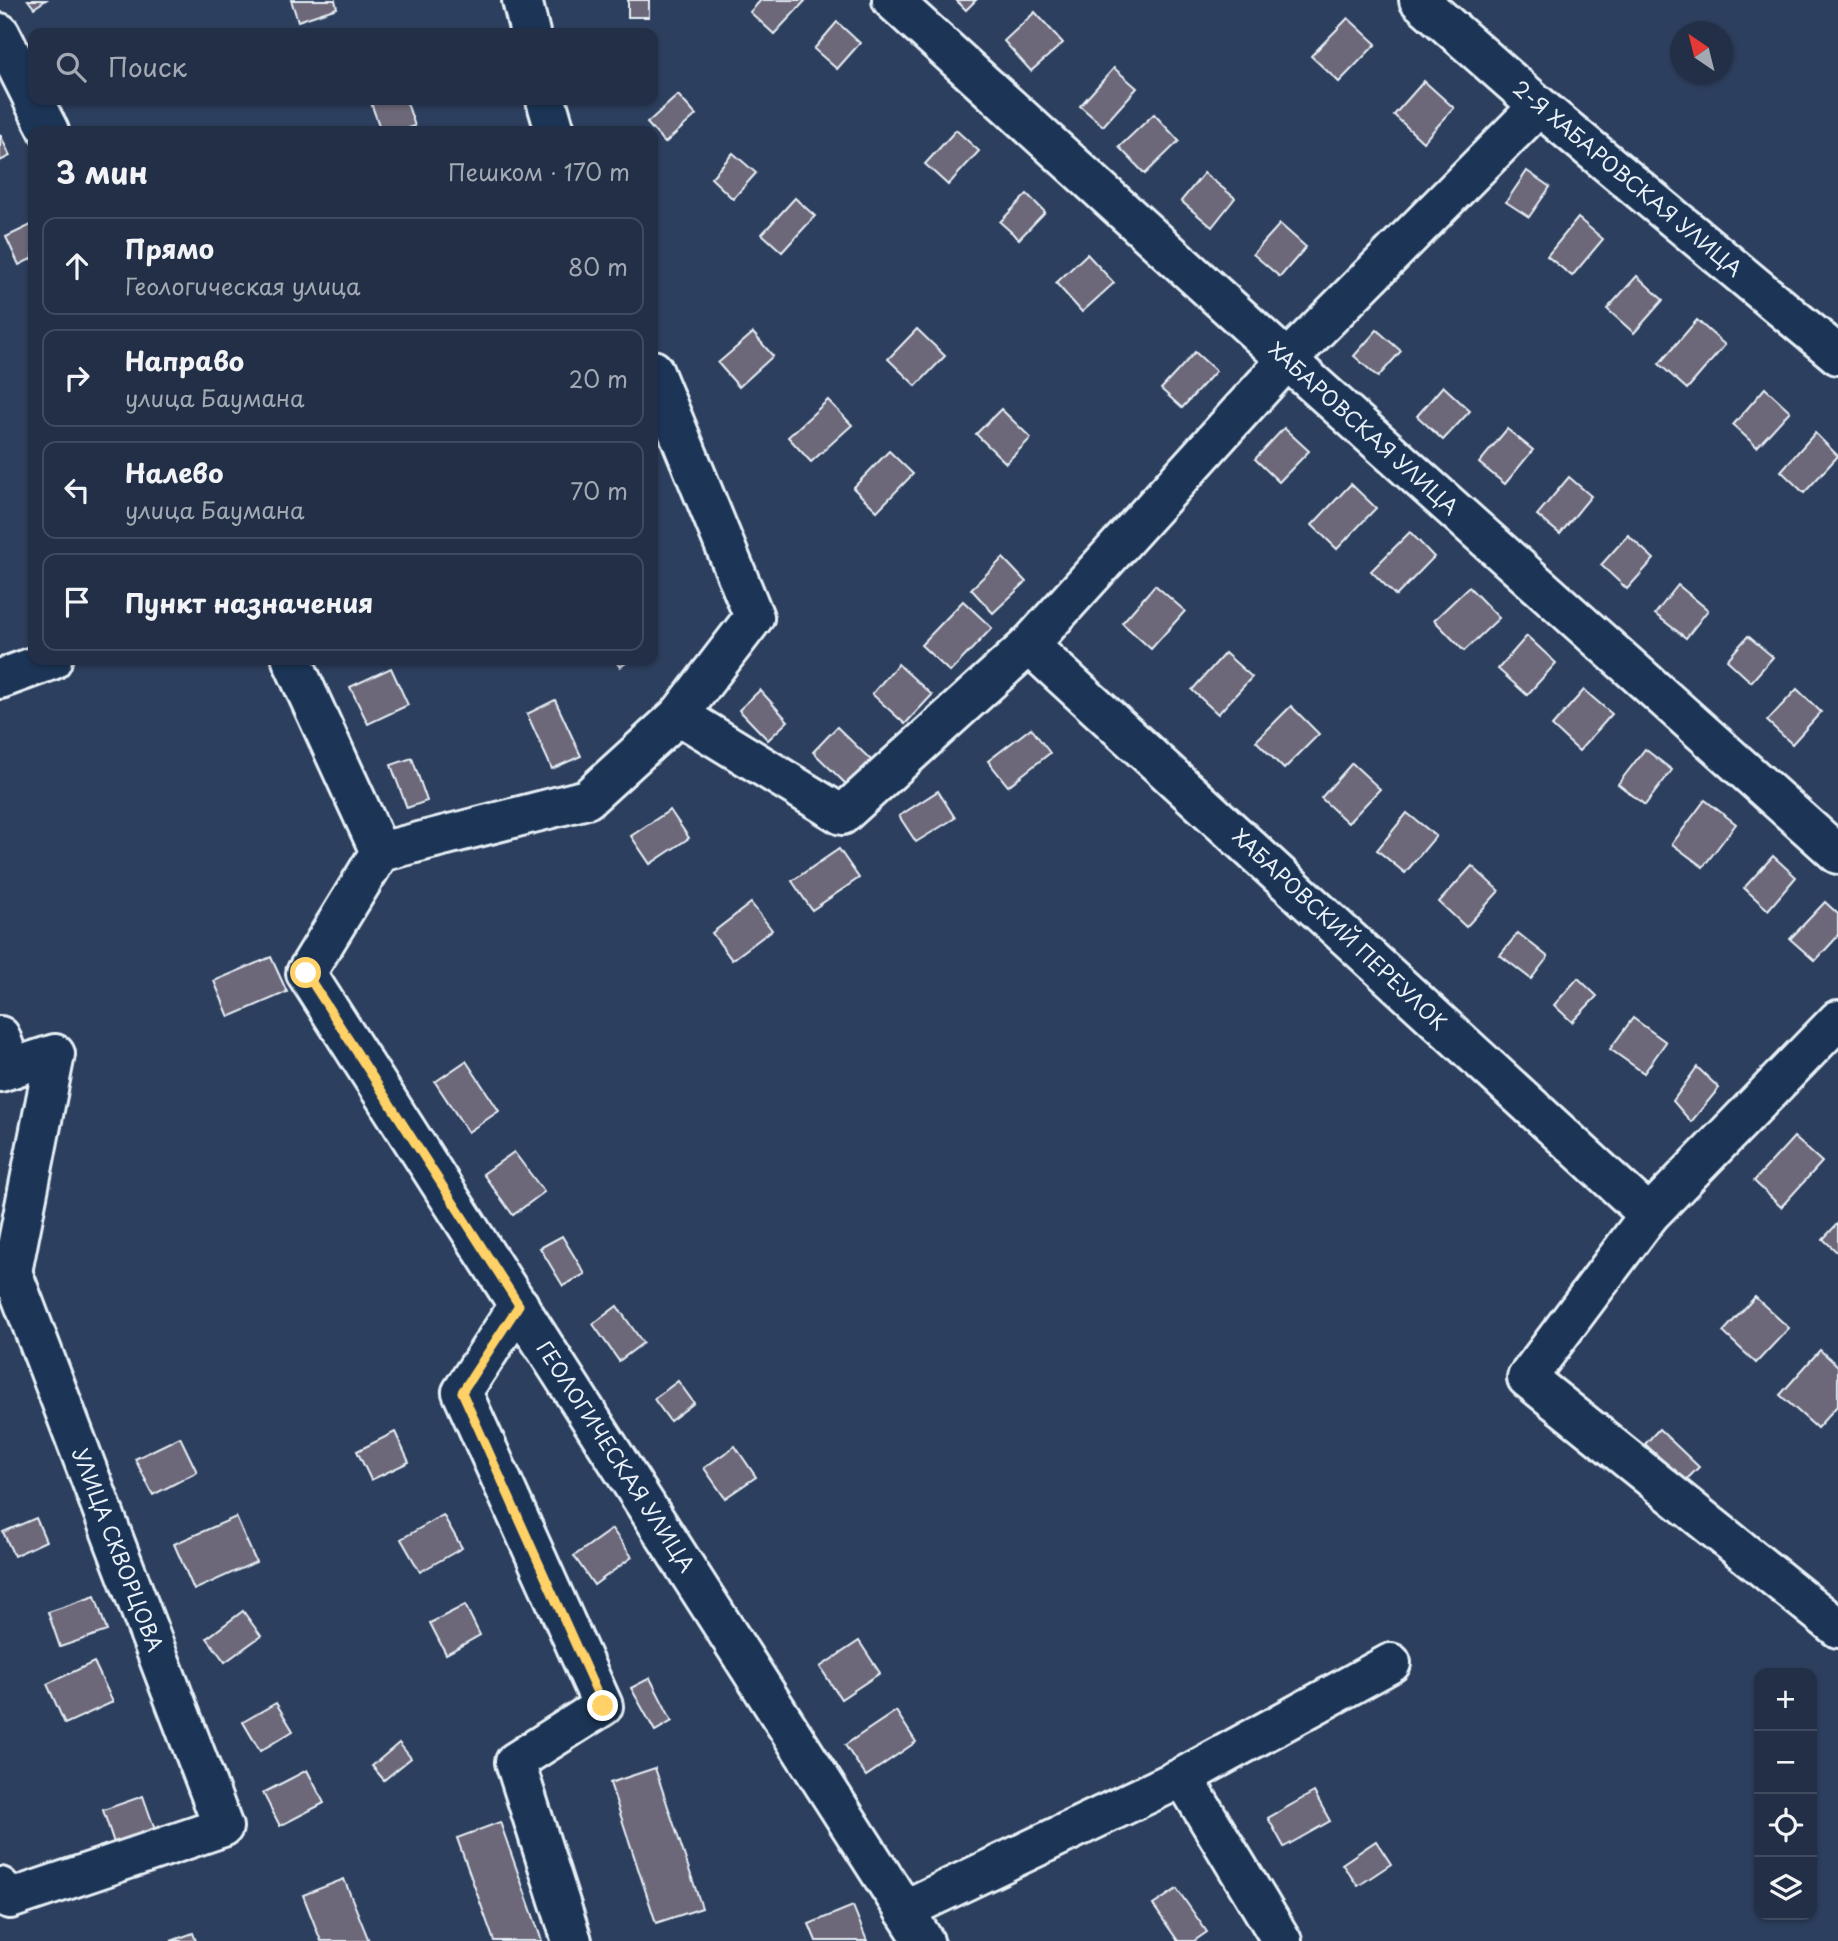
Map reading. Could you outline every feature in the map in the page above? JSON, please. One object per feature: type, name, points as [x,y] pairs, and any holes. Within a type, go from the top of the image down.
[{"type":"street","points":[[522,0],[529,28]]},
{"type":"street","name":"ХАБАРОВСКАЯ УЛИЦА","points":[[892,0],[1287,360],[1838,854]]},
{"type":"street","name":"2-Я ХАБАРОВСКАЯ УЛИЦА","points":[[1419,0],[1539,106],[1838,355]]},
{"type":"street","points":[[0,33],[28,90]]},
{"type":"street","points":[[36,105],[46,126]]},
{"type":"street","points":[[547,105],[554,126]]},
{"type":"street","points":[[679,715],[842,815],[1029,645],[1287,360],[1539,106]]},
{"type":"street","points":[[294,665],[380,852],[587,799],[679,715],[754,617],[658,382]]},
{"type":"street","name":"ХАБАРОВСКИЙ ПЕРЕУЛОК","points":[[1029,645],[1649,1215]]},
{"type":"street","points":[[0,679],[38,665]]},
{"type":"street","name":"ГЕОЛОГИЧЕСКАЯ УЛИЦА","points":[[380,852],[306,973],[914,1926]]},
{"type":"street","points":[[1838,1020],[1649,1215],[1527,1378],[1838,1628]]},
{"type":"street","points":[[4,1059],[55,1054],[6,1274]]},
{"type":"street","name":"УЛИЦА СКВОРЦОВА","points":[[0,1887],[10,1899],[223,1827],[6,1274]]},
{"type":"street","points":[[519,1305],[462,1392],[603,1706],[515,1762],[572,1941]]},
{"type":"street","points":[[914,1926],[1391,1662]]},
{"type":"street","points":[[1183,1777],[1282,1941]]},
{"type":"building","points":[[28,0],[46,0],[34,8]]},
{"type":"building","points":[[291,0],[335,0],[337,8],[298,21]]},
{"type":"building","points":[[628,0],[649,0],[649,17],[628,17]]},
{"type":"building","points":[[761,0],[805,1],[774,34],[750,12]]},
{"type":"building","points":[[956,0],[976,0],[966,10]]},
{"type":"building","points":[[1035,12],[1063,43],[1031,71],[1004,41]]},
{"type":"building","points":[[1348,18],[1376,44],[1339,82],[1311,56]]},
{"type":"building","points":[[837,22],[860,43],[837,69],[814,49]]},
{"type":"building","points":[[1114,68],[1137,88],[1103,126],[1080,106]]},
{"type":"building","points":[[1424,81],[1454,108],[1423,142],[1394,115]]},
{"type":"building","points":[[678,95],[696,115],[665,143],[658,135],[658,126],[650,126],[647,123]]},
{"type":"building","points":[[372,105],[408,105],[415,126],[379,126]]},
{"type":"building","points":[[1154,114],[1179,141],[1145,174],[1119,147]]},
{"type":"building","points":[[956,130],[979,151],[948,185],[925,164]]},
{"type":"building","points":[[0,134],[10,156],[0,161]]},
{"type":"building","points":[[733,153],[756,173],[733,199],[711,178]]},
{"type":"building","points":[[1527,171],[1550,187],[1529,217],[1506,202]]},
{"type":"building","points":[[1204,173],[1235,198],[1212,227],[1181,201]]},
{"type":"building","points":[[1027,194],[1045,212],[1019,239],[1000,222]]},
{"type":"building","points":[[795,198],[815,216],[782,252],[762,234]]},
{"type":"building","points":[[1578,218],[1603,239],[1572,276],[1547,256]]},
{"type":"building","points":[[1280,224],[1306,247],[1280,277],[1253,254]]},
{"type":"building","points":[[28,226],[28,260],[19,265],[6,237]]},
{"type":"building","points":[[1087,254],[1114,283],[1082,312],[1056,283]]},
{"type":"building","points":[[1637,276],[1663,300],[1634,333],[1607,309]]},
{"type":"building","points":[[1697,320],[1725,345],[1687,389],[1659,364]]},
{"type":"building","points":[[917,329],[945,356],[916,386],[888,359]]},
{"type":"building","points":[[1377,330],[1401,351],[1378,377],[1354,356]]},
{"type":"building","points":[[753,333],[773,356],[739,387],[718,363]]},
{"type":"building","points":[[1195,352],[1216,371],[1182,408],[1161,389]]},
{"type":"building","points":[[1443,386],[1470,411],[1443,440],[1417,416]]},
{"type":"building","points":[[1765,388],[1790,411],[1757,447],[1733,425]]},
{"type":"building","points":[[828,400],[852,425],[811,462],[788,437]]},
{"type":"building","points":[[1001,409],[1031,438],[1006,463],[976,434]]},
{"type":"building","points":[[1284,428],[1309,451],[1279,482],[1255,459]]},
{"type":"building","points":[[1507,429],[1533,450],[1505,484],[1479,463]]},
{"type":"building","points":[[1815,433],[1838,456],[1804,493],[1781,471]]},
{"type":"building","points":[[889,451],[913,474],[877,511],[853,488]]},
{"type":"building","points":[[1569,477],[1591,496],[1560,534],[1537,515]]},
{"type":"building","points":[[1351,484],[1376,508],[1337,549],[1312,525]]},
{"type":"building","points":[[1410,532],[1434,557],[1396,596],[1371,571]]},
{"type":"building","points":[[1628,535],[1654,559],[1627,589],[1601,565]]},
{"type":"building","points":[[1003,558],[1026,582],[993,613],[971,589]]},
{"type":"building","points":[[1155,585],[1185,611],[1151,649],[1122,623]]},
{"type":"building","points":[[1678,585],[1708,610],[1686,638],[1655,614]]},
{"type":"building","points":[[1469,587],[1499,618],[1464,651],[1434,620]]},
{"type":"building","points":[[963,601],[992,628],[950,672],[921,645]]},
{"type":"building","points":[[1527,636],[1556,663],[1527,695],[1498,669]]},
{"type":"building","points":[[1748,636],[1773,657],[1751,682],[1727,660]]},
{"type":"building","points":[[1225,653],[1252,677],[1218,714],[1192,690]]},
{"type":"building","points":[[898,664],[932,695],[905,724],[872,694]]},
{"type":"building","points":[[391,668],[408,705],[368,724],[350,687]]},
{"type":"building","points":[[1797,689],[1821,712],[1792,744],[1767,721]]},
{"type":"building","points":[[760,690],[788,721],[768,740],[739,710]]},
{"type":"building","points":[[1584,690],[1612,714],[1579,751],[1552,726]]},
{"type":"building","points":[[555,700],[581,756],[552,769],[527,714]]},
{"type":"building","points":[[1291,706],[1319,734],[1284,769],[1256,741]]},
{"type":"building","points":[[837,727],[871,760],[847,785],[813,752]]},
{"type":"building","points":[[1031,728],[1050,753],[1008,786],[988,761]]},
{"type":"building","points":[[1645,749],[1672,770],[1645,805],[1618,784]]},
{"type":"building","points":[[412,758],[427,801],[407,808],[391,765]]},
{"type":"building","points":[[1352,763],[1380,789],[1348,823],[1321,798]]},
{"type":"building","points":[[938,791],[955,818],[916,842],[899,816]]},
{"type":"building","points":[[1705,800],[1736,824],[1703,867],[1672,844]]},
{"type":"building","points":[[670,810],[689,838],[650,864],[631,836]]},
{"type":"building","points":[[1407,813],[1436,836],[1405,873],[1377,850]]},
{"type":"building","points":[[839,849],[859,878],[812,910],[792,881]]},
{"type":"building","points":[[1773,856],[1796,877],[1768,910],[1744,888]]},
{"type":"building","points":[[1472,866],[1499,891],[1466,927],[1439,902]]},
{"type":"building","points":[[1825,902],[1838,914],[1838,936],[1815,961],[1790,939]]},
{"type":"building","points":[[751,903],[772,930],[732,960],[712,933]]},
{"type":"building","points":[[1518,933],[1548,957],[1531,979],[1500,955]]},
{"type":"building","points":[[271,957],[287,992],[229,1017],[214,981]]},
{"type":"building","points":[[1578,978],[1597,996],[1572,1022],[1554,1005]]},
{"type":"building","points":[[1633,1018],[1666,1042],[1644,1073],[1610,1049]]},
{"type":"building","points":[[466,1061],[499,1111],[468,1132],[435,1082]]},
{"type":"building","points":[[1697,1067],[1719,1088],[1691,1122],[1673,1101]]},
{"type":"building","points":[[1794,1137],[1822,1162],[1781,1207],[1754,1181]]},
{"type":"building","points":[[514,1152],[544,1192],[513,1215],[483,1174]]},
{"type":"building","points":[[1838,1223],[1838,1253],[1823,1239]]},
{"type":"building","points":[[562,1236],[585,1274],[563,1286],[540,1248]]},
{"type":"building","points":[[1755,1297],[1789,1328],[1756,1363],[1723,1332]]},
{"type":"building","points":[[617,1306],[643,1343],[619,1361],[593,1324]]},
{"type":"building","points":[[1820,1350],[1838,1366],[1838,1405],[1817,1428],[1780,1395]]},
{"type":"building","points":[[678,1381],[694,1403],[670,1421],[654,1399]]},
{"type":"building","points":[[1659,1429],[1699,1467],[1685,1481],[1645,1444]]},
{"type":"building","points":[[395,1432],[409,1462],[371,1480],[357,1451]]},
{"type":"building","points":[[180,1437],[197,1472],[153,1495],[135,1459]]},
{"type":"building","points":[[735,1446],[756,1477],[725,1498],[704,1468]]},
{"type":"building","points":[[443,1515],[462,1548],[420,1572],[401,1539]]},
{"type":"building","points":[[236,1517],[256,1562],[194,1590],[174,1544]]},
{"type":"building","points":[[36,1518],[46,1541],[14,1556],[3,1532]]},
{"type":"building","points":[[612,1529],[632,1557],[594,1585],[574,1556]]},
{"type":"building","points":[[95,1596],[107,1631],[60,1647],[48,1612]]},
{"type":"building","points":[[465,1605],[480,1635],[446,1654],[430,1623]]},
{"type":"building","points":[[243,1611],[261,1636],[225,1662],[207,1638]]},
{"type":"building","points":[[859,1641],[880,1673],[841,1699],[820,1667]]},
{"type":"building","points":[[94,1662],[113,1702],[65,1724],[47,1684]]},
{"type":"building","points":[[650,1678],[672,1721],[655,1731],[631,1688]]},
{"type":"building","points":[[276,1703],[293,1731],[260,1751],[243,1722]]},
{"type":"building","points":[[896,1711],[916,1742],[866,1776],[845,1745]]},
{"type":"building","points":[[399,1743],[411,1758],[384,1780],[372,1766]]},
{"type":"building","points":[[655,1768],[702,1908],[656,1923],[610,1783]]},
{"type":"building","points":[[307,1770],[324,1803],[280,1826],[263,1793]]},
{"type":"building","points":[[1314,1792],[1330,1821],[1284,1847],[1268,1818]]},
{"type":"building","points":[[143,1796],[155,1830],[114,1843],[103,1810]]},
{"type":"building","points":[[500,1822],[542,1941],[494,1941],[457,1838]]},
{"type":"building","points":[[1376,1841],[1391,1864],[1358,1886],[1342,1864]]},
{"type":"building","points":[[344,1879],[369,1941],[321,1941],[303,1895]]},
{"type":"building","points":[[1177,1889],[1207,1932],[1194,1941],[1178,1941],[1153,1905]]},
{"type":"building","points":[[853,1906],[867,1941],[816,1941],[809,1924]]},
{"type":"building","points":[[193,1933],[196,1941],[171,1941]]},
{"type":"route","points":[[306,973],[519,1305],[462,1392],[603,1706]]}]
